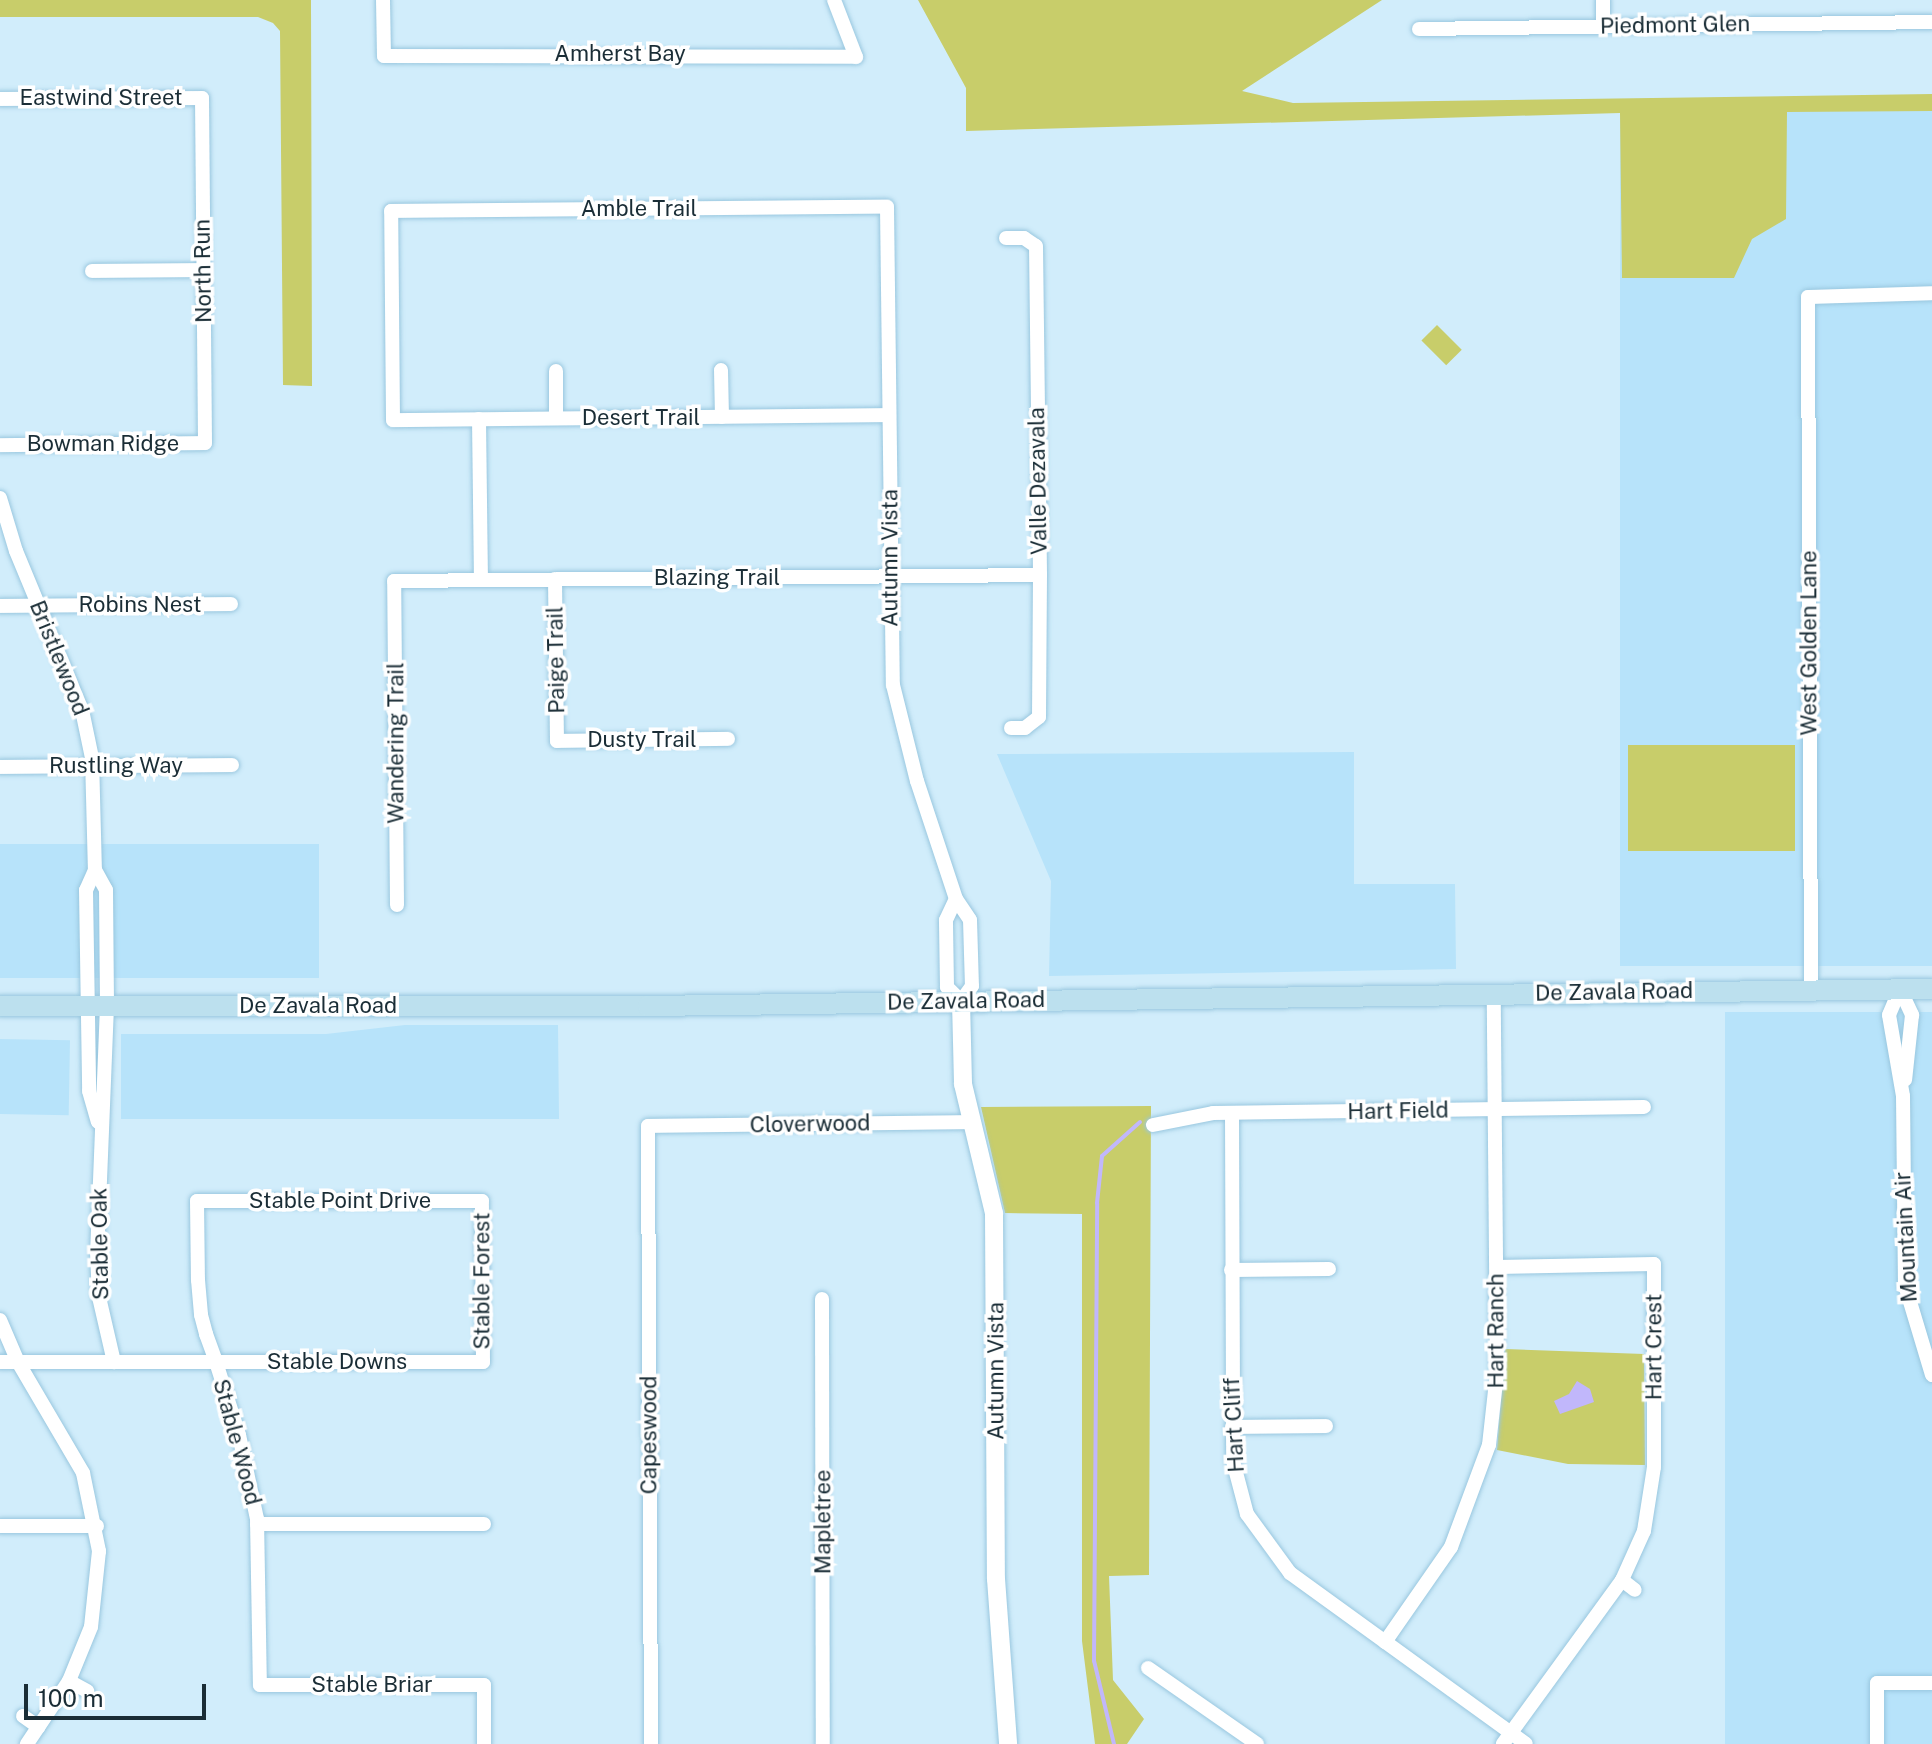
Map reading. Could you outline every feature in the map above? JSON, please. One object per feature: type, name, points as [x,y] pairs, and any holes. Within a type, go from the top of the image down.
[{"type":"main road","name":"De Zavala Road","points":[[0,1006],[961,1001],[1932,989]]},
{"type":"street","name":"Amherst Bay","points":[[383,0],[384,56],[856,57],[834,0]]},
{"type":"street","points":[[1603,0],[1603,26]]},
{"type":"street","name":"Piedmont Glen","points":[[1419,29],[1932,22]]},
{"type":"street","name":"Eastwind Street","points":[[0,99],[202,98]]},
{"type":"street","name":"North Run","points":[[202,98],[205,443]]},
{"type":"street","name":"Amble Trail","points":[[393,420],[391,211],[887,207]]},
{"type":"street","name":"Autumn Vista","points":[[887,207],[891,577],[897,712],[956,899],[970,920],[972,986],[961,1001],[962,1070],[971,1122],[994,1213],[996,1579],[1008,1744]]},
{"type":"street","name":"Valle Dezavala","points":[[1006,238],[1024,238],[1036,246],[1040,575],[1039,717],[1025,728],[1011,728]]},
{"type":"street","points":[[92,271],[203,270]]},
{"type":"street","name":"West Golden Lane","points":[[1811,989],[1808,297],[1932,293]]},
{"type":"street","points":[[721,370],[722,417]]},
{"type":"street","points":[[556,371],[556,418]]},
{"type":"street","name":"Desert Trail","points":[[393,420],[889,415]]},
{"type":"street","points":[[479,419],[481,580]]},
{"type":"street","name":"Bowman Ridge","points":[[0,445],[205,443]]},
{"type":"street","name":"Bristlewood","points":[[0,498],[38,606],[82,710],[92,766],[95,870],[86,890],[97,1006]]},
{"type":"street","name":"Blazing Trail","points":[[394,581],[1040,575]]},
{"type":"street","name":"Paige Trail","points":[[555,579],[557,741]]},
{"type":"street","name":"Wandering Trail","points":[[394,581],[397,905]]},
{"type":"street","name":"Robins Nest","points":[[0,606],[231,604]]},
{"type":"street","name":"Dusty Trail","points":[[557,741],[728,739]]},
{"type":"street","name":"Rustling Way","points":[[0,767],[232,765]]},
{"type":"street","name":"Autumn Vista","points":[[956,899],[946,920],[947,987],[961,1001]]},
{"type":"street","name":"Mountain Air","points":[[1900,989],[1889,1015],[1903,1096]]},
{"type":"street","name":"Mountain Air","points":[[1900,989],[1912,1015],[1903,1096],[1905,1285],[1914,1330],[1932,1375]]},
{"type":"street","name":"Hart Ranch","points":[[1385,1642],[1451,1547],[1480,1480],[1495,1409],[1494,993]]},
{"type":"street","name":"Stable Oak","points":[[97,1006],[89,1091],[99,1125],[99,1297],[114,1362]]},
{"type":"street","name":"Hart Field","points":[[1153,1125],[1232,1113],[1644,1107]]},
{"type":"street","name":"Hart Cliff","points":[[1232,1113],[1232,1427],[1241,1497],[1266,1546],[1290,1573],[1385,1642],[1507,1738],[1526,1744]]},
{"type":"street","name":"Cloverwood","points":[[648,1126],[971,1122]]},
{"type":"street","name":"Capeswood","points":[[648,1126],[651,1744]]},
{"type":"street","name":"Stable Point Drive","points":[[197,1201],[482,1201]]},
{"type":"street","name":"Stable Wood","points":[[197,1201],[198,1298],[251,1477],[257,1524],[260,1685]]},
{"type":"street","name":"Stable Forest","points":[[482,1201],[483,1362]]},
{"type":"street","name":"Hart Crest","points":[[1497,1267],[1654,1264],[1653,1489],[1644,1531],[1622,1580],[1507,1738]]},
{"type":"street","points":[[1231,1270],[1329,1269]]},
{"type":"street","name":"Mapletree","points":[[822,1299],[823,1744]]},
{"type":"street","points":[[0,1320],[18,1362],[72,1449],[97,1526],[96,1603],[69,1681],[27,1744]]},
{"type":"street","name":"Stable Downs","points":[[0,1362],[483,1362]]},
{"type":"street","points":[[1232,1427],[1326,1426]]},
{"type":"street","points":[[257,1524],[484,1524]]},
{"type":"street","points":[[0,1526],[97,1526]]},
{"type":"street","points":[[1622,1580],[1635,1590]]},
{"type":"street","points":[[1148,1668],[1257,1744]]},
{"type":"street","points":[[69,1681],[87,1691]]},
{"type":"street","points":[[1877,1744],[1877,1683],[1932,1683]]},
{"type":"street","name":"Stable Briar","points":[[260,1685],[484,1685],[484,1744]]},
{"type":"street","points":[[23,1716],[39,1727]]},
{"type":"shaded area","points":[[1620,111],[1932,111],[1932,966],[1620,966]]},
{"type":"shaded area","points":[[1354,752],[1354,884],[1455,884],[1456,969],[1049,976],[1051,881],[997,754]]},
{"type":"shaded area","points":[[0,844],[319,844],[319,978],[0,978]]},
{"type":"shaded area","points":[[1725,1012],[1932,1012],[1932,1744],[1725,1744]]},
{"type":"shaded area","points":[[405,1025],[558,1025],[559,1119],[121,1119],[121,1034],[326,1034]]},
{"type":"shaded area","points":[[0,1039],[70,1040],[69,1115],[0,1114]]},
{"type":"shaded area","points":[[1577,1381],[1590,1389],[1594,1402],[1560,1414],[1554,1401],[1569,1394]]},
{"type":"green space","points":[[0,0],[311,0],[312,386],[283,385],[280,31],[273,23],[258,17],[0,17]]},
{"type":"green space","points":[[918,0],[1382,0],[1242,91],[1293,103],[1932,94],[1932,111],[1787,112],[1786,219],[1752,239],[1734,278],[1622,278],[1620,113],[966,131],[966,88]]},
{"type":"green space","points":[[1437,325],[1462,350],[1446,365],[1421,341]]},
{"type":"green space","points":[[1628,745],[1795,745],[1795,851],[1628,851]]},
{"type":"green space","points":[[1151,1106],[1149,1575],[1109,1576],[1113,1680],[1144,1719],[1127,1744],[1095,1744],[1082,1641],[1082,1214],[1005,1213],[981,1107]]},
{"type":"green space","points":[[1505,1349],[1644,1354],[1645,1465],[1568,1464],[1497,1450]]},
{"type":"waterway","points":[[1114,1744],[1094,1661],[1097,1203],[1102,1156],[1140,1122]]}]
